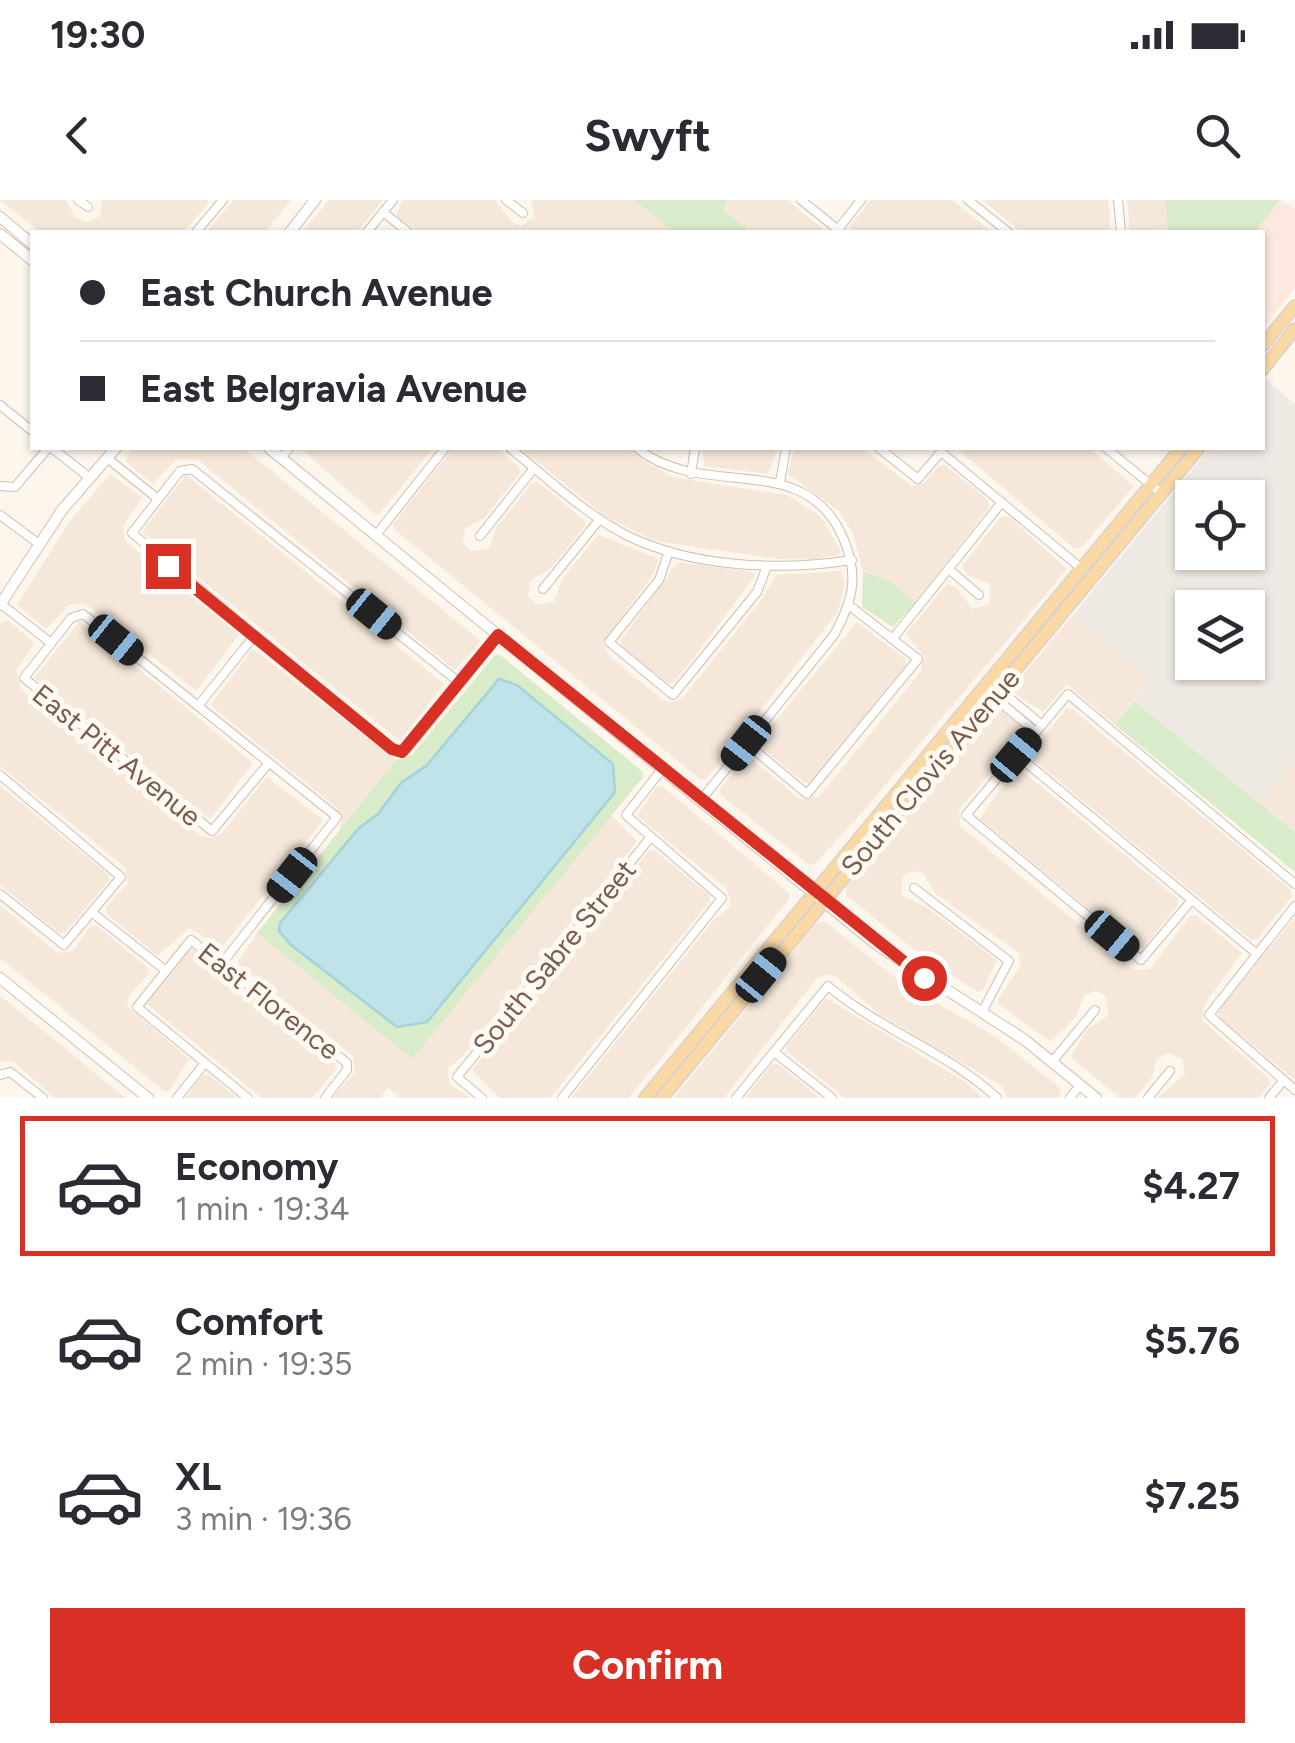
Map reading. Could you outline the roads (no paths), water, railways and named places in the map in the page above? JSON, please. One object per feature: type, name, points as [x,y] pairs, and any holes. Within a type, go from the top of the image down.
[{"type":"main road","points":[[1265,342],[1295,306]]},
{"type":"main road","points":[[1265,366],[1295,329]]},
{"type":"main road","name":"South Clovis Avenue","points":[[646,1098],[818,894],[1178,450]]},
{"type":"main road","name":"South Clovis Avenue","points":[[662,1098],[818,894],[997,694],[1198,450]]},
{"type":"main road","points":[[1053,626],[1056,614],[1083,579],[1082,568]]},
{"type":"street","points":[[78,200],[88,208]]},
{"type":"street","points":[[198,230],[223,200]]},
{"type":"street","points":[[292,230],[315,200]]},
{"type":"street","points":[[369,230],[393,200]]},
{"type":"street","points":[[506,200],[523,213]]},
{"type":"street","points":[[801,200],[836,230]]},
{"type":"street","points":[[840,230],[862,200]]},
{"type":"street","points":[[968,200],[1006,230]]},
{"type":"street","points":[[1118,200],[1121,230]]},
{"type":"street","points":[[383,212],[406,230]]},
{"type":"street","points":[[0,217],[30,242]]},
{"type":"street","points":[[0,234],[30,258]]},
{"type":"street","points":[[0,404],[30,429]]},
{"type":"street","points":[[0,486],[15,488],[48,450]]},
{"type":"street","points":[[53,450],[90,478]]},
{"type":"street","points":[[114,450],[39,544],[0,604],[51,644],[79,613],[337,817],[223,962]]},
{"type":"street","points":[[271,450],[892,956],[982,1012],[1096,1098]]},
{"type":"street","points":[[281,458],[287,450]]},
{"type":"street","points":[[376,535],[443,450]]},
{"type":"street","points":[[512,450],[600,520],[669,551],[767,566],[804,567],[852,560]]},
{"type":"street","points":[[640,450],[659,464],[691,474],[780,482],[810,494],[835,518],[852,560],[855,584],[850,606],[834,634],[701,800]]},
{"type":"street","points":[[691,474],[695,450]]},
{"type":"street","points":[[780,482],[786,450]]},
{"type":"street","points":[[882,450],[918,478],[943,450],[1082,568]]},
{"type":"street","points":[[1108,450],[1162,494]]},
{"type":"street","points":[[107,458],[158,498]]},
{"type":"street","points":[[460,683],[201,474],[186,468],[132,534],[392,749],[402,752],[460,683],[498,635]]},
{"type":"street","points":[[480,536],[534,468]]},
{"type":"street","points":[[894,637],[1002,502]]},
{"type":"street","points":[[0,515],[39,544]]},
{"type":"street","points":[[544,589],[600,520]]},
{"type":"street","points":[[669,551],[659,580],[609,642],[674,695],[758,592],[767,566]]},
{"type":"street","points":[[950,571],[979,595]]},
{"type":"street","points":[[746,743],[807,794],[918,659],[850,606]]},
{"type":"street","points":[[198,706],[254,636]]},
{"type":"street","name":"East Pitt Avenue","points":[[51,644],[24,678],[200,826],[212,831],[268,764]]},
{"type":"street","points":[[997,694],[1039,728]]},
{"type":"street","points":[[1192,900],[1141,960],[966,815],[1068,694],[1295,884]]},
{"type":"street","points":[[1016,755],[1256,954]]},
{"type":"street","points":[[562,1098],[722,898],[626,815],[663,768]]},
{"type":"street","points":[[0,775],[121,877],[94,914],[64,945],[0,894]]},
{"type":"street","name":"South Sabre Street","points":[[482,1098],[458,1077],[650,838]]},
{"type":"street","points":[[914,888],[1009,961],[982,1012]]},
{"type":"street","points":[[1295,906],[1209,1015],[1295,1090]]},
{"type":"street","name":"East Florence","points":[[94,914],[165,970],[192,940],[223,962],[347,1063],[347,1070],[324,1098]]},
{"type":"street","points":[[165,970],[138,1006],[248,1098]]},
{"type":"street","points":[[0,978],[148,1098]]},
{"type":"street","points":[[736,1098],[828,986],[867,1017],[971,1077],[997,1098]]},
{"type":"street","points":[[1052,1062],[1095,1010]]},
{"type":"street","points":[[774,1052],[832,1098]]},
{"type":"street","points":[[177,1098],[204,1063]]},
{"type":"street","points":[[1148,1098],[1170,1071]]},
{"type":"street","points":[[3,1073],[43,1098]]},
{"type":"street","points":[[1269,1098],[1284,1080]]},
{"type":"street","points":[[1070,1098],[1080,1085]]},
{"type":"water","points":[[499,679],[517,685],[613,764],[615,792],[427,1022],[397,1027],[291,945],[279,931],[280,923],[359,828],[378,814],[401,783],[427,765]]}]
